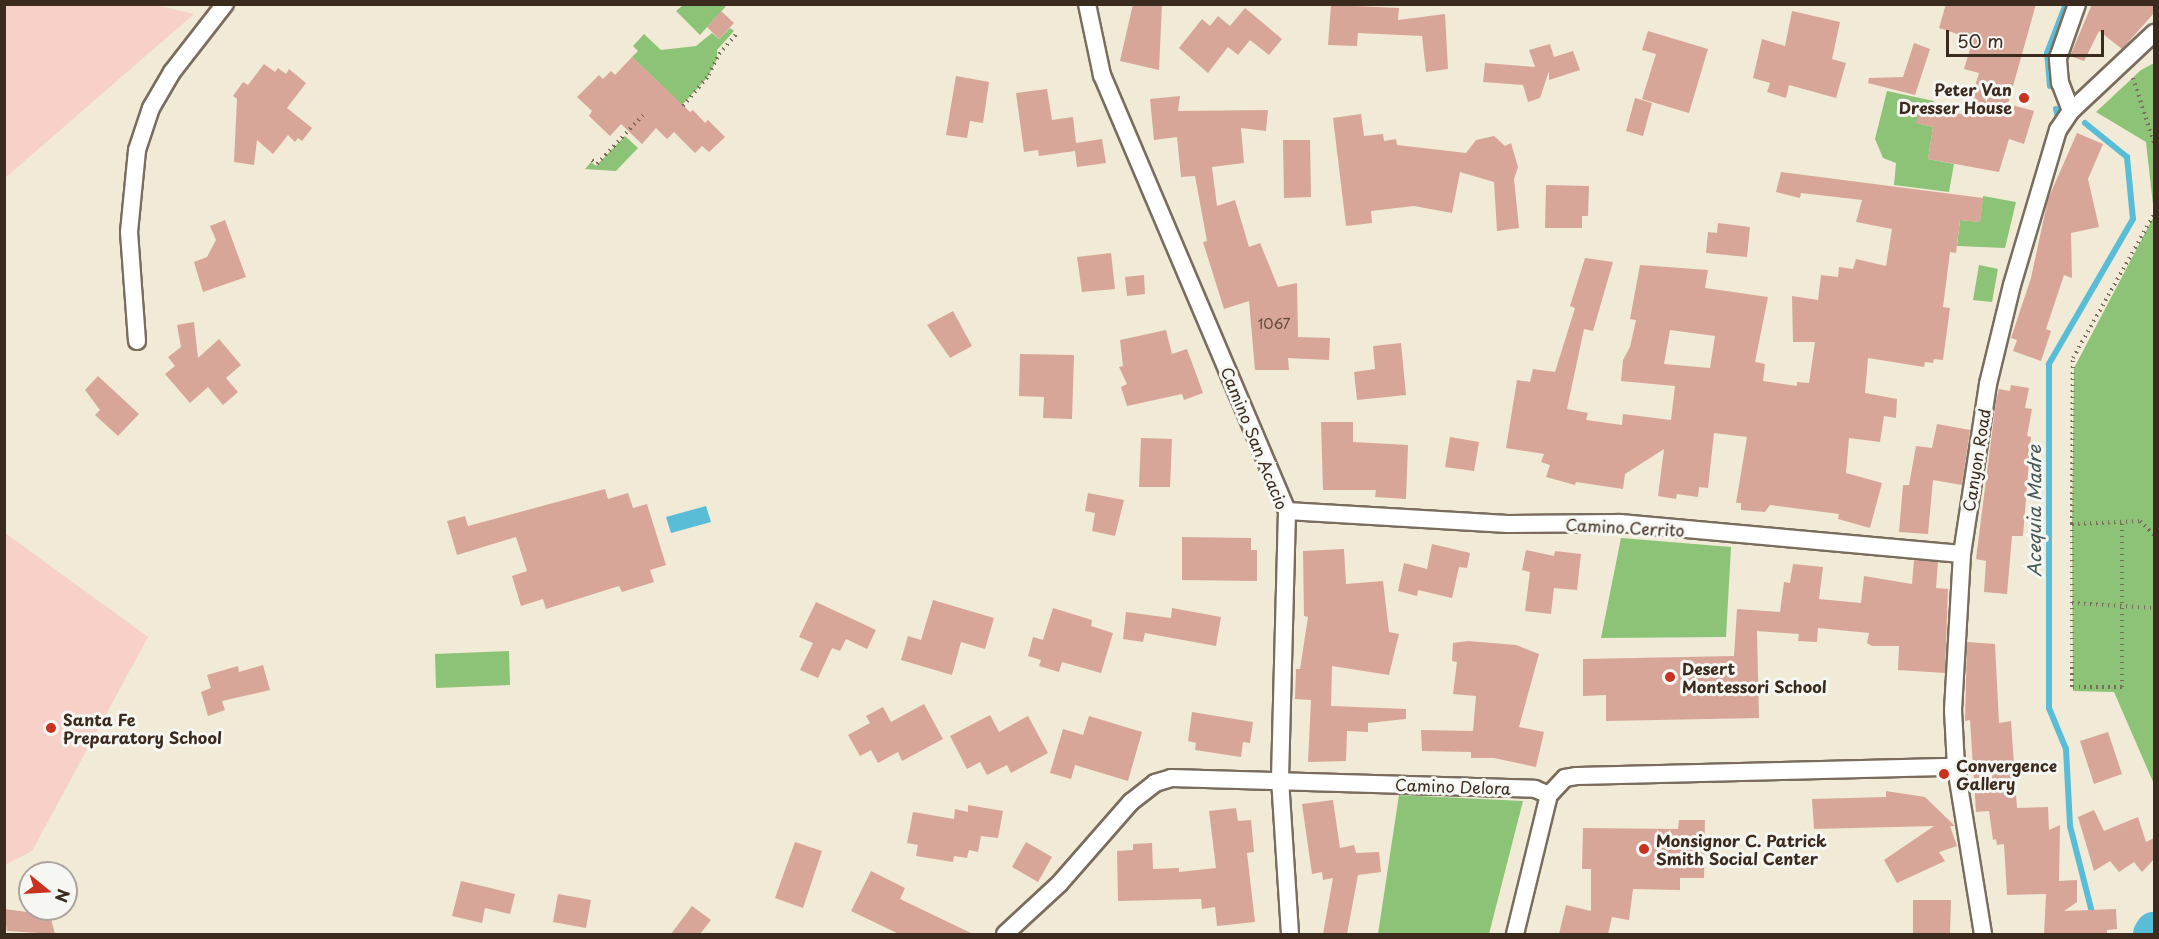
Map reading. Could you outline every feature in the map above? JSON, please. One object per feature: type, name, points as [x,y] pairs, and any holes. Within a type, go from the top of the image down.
[{"type":"street","points":[[137,341],[129,232],[137,150],[151,108],[172,72],[225,4]]},
{"type":"street","name":"Camino San Acacio","points":[[1087,4],[1101,75],[1287,511],[1280,779],[1290,934]]},
{"type":"street","points":[[2072,111],[2060,83],[2058,58],[2077,4]]},
{"type":"street","name":"Canyon Road","points":[[1983,934],[1956,767],[1953,710],[1962,554],[1988,384],[2010,293],[2058,130],[2072,111],[2154,33]]},
{"type":"street","name":"Camino Cerrito","points":[[1287,511],[1508,524],[1620,523],[1962,554]]},
{"type":"street","points":[[1515,934],[1549,795],[1565,778],[1956,767]]},
{"type":"street","name":"Camino Delora","points":[[1005,934],[1060,883],[1131,802],[1155,783],[1193,776],[1535,789],[1549,795]]},
{"type":"path","points":[[683,106],[710,75],[719,54],[738,32]]},
{"type":"path","points":[[2123,62],[2137,83],[2154,142]]},
{"type":"path","points":[[592,160],[597,164],[643,115]]},
{"type":"path","points":[[2122,524],[2122,687],[2072,687],[2073,358],[2154,214]]},
{"type":"path","points":[[2072,524],[2122,524],[2140,521],[2154,535]]},
{"type":"path","points":[[2072,603],[2122,603],[2154,608]]},
{"type":"shaded area","points":[[152,4],[194,14],[5,178],[5,5]]},
{"type":"shaded area","name":"Santa Fe Preparatory School","points":[[5,533],[148,637],[32,851],[5,865]]},
{"type":"green space","points":[[683,5],[727,5],[700,35],[676,11]]},
{"type":"green space","points":[[730,28],[734,31],[717,50],[717,59],[707,78],[682,105],[632,57],[638,51],[633,46],[644,34],[661,50],[696,46],[712,33],[719,39]]},
{"type":"green space","points":[[2154,63],[2154,214],[2146,142],[2096,112],[2141,70]]},
{"type":"green space","points":[[1887,91],[1934,101],[1932,108],[1920,107],[1917,123],[1933,127],[1928,159],[1954,164],[1949,192],[1894,185],[1896,163],[1883,158],[1875,139]]},
{"type":"green space","points":[[625,136],[638,148],[616,171],[585,169],[591,162],[596,166]]},
{"type":"green space","points":[[1983,196],[2016,202],[2005,248],[1957,246],[1960,220],[1980,222]]},
{"type":"green space","points":[[2154,216],[2154,784],[2114,692],[2073,691],[2072,524],[2074,368]]},
{"type":"green space","points":[[1979,265],[1998,269],[1992,302],[1973,300]]},
{"type":"green space","points":[[1621,538],[1731,547],[1726,637],[1601,638]]},
{"type":"green space","points":[[509,651],[510,685],[436,688],[435,654]]},
{"type":"green space","points":[[1399,795],[1523,801],[1489,934],[1378,934]]},
{"type":"water","points":[[706,506],[711,522],[671,533],[666,517]]},
{"type":"building","points":[[1133,4],[1162,4],[1159,70],[1120,61]]},
{"type":"building","points":[[1946,4],[2036,4],[2008,104],[2034,111],[2024,144],[2009,139],[1999,172],[1928,159],[1933,127],[1916,123],[1920,106],[1966,115],[1979,73],[1964,69],[1973,39],[1939,28]]},
{"type":"building","points":[[2092,4],[2154,4],[2154,13],[2122,49],[2099,31],[2084,61],[2070,56]]},
{"type":"building","points":[[1331,5],[1399,8],[1398,20],[1445,14],[1448,69],[1426,72],[1422,36],[1358,33],[1357,46],[1328,45]]},
{"type":"building","points":[[1245,8],[1282,39],[1269,55],[1250,40],[1238,55],[1228,47],[1208,73],[1179,48],[1202,19],[1210,26],[1218,16],[1230,26]]},
{"type":"building","points":[[721,11],[734,23],[719,39],[707,27]]},
{"type":"building","points":[[1792,11],[1840,22],[1832,59],[1846,63],[1836,98],[1789,85],[1786,98],[1767,92],[1770,83],[1753,78],[1762,39],[1785,46]]},
{"type":"building","points":[[1648,31],[1708,49],[1689,113],[1642,99],[1656,54],[1642,50]]},
{"type":"building","points":[[1914,43],[1930,49],[1915,95],[1868,83],[1869,78],[1903,77]]},
{"type":"building","points":[[1550,44],[1554,57],[1573,51],[1580,70],[1549,80],[1549,71],[1540,98],[1528,102],[1523,85],[1483,82],[1485,63],[1535,67],[1529,50]]},
{"type":"building","points":[[632,57],[690,112],[693,110],[705,123],[708,120],[725,137],[709,152],[702,146],[695,153],[674,132],[667,139],[656,128],[642,144],[621,124],[610,136],[589,116],[592,111],[577,97],[599,75],[603,79],[611,71],[615,75]]},
{"type":"building","points":[[264,64],[275,72],[278,68],[286,74],[289,69],[306,83],[287,108],[312,128],[302,141],[298,138],[295,142],[288,135],[273,154],[257,140],[254,165],[234,162],[237,99],[233,96],[243,82],[248,85]]},
{"type":"building","points":[[956,76],[989,82],[983,123],[970,121],[967,138],[946,135]]},
{"type":"building","points":[[1047,89],[1052,120],[1073,117],[1076,143],[1102,139],[1106,163],[1077,167],[1075,151],[1039,156],[1038,150],[1024,152],[1016,93]]},
{"type":"building","points":[[1180,96],[1178,111],[1268,110],[1266,131],[1241,128],[1244,163],[1212,167],[1217,206],[1235,200],[1249,247],[1260,243],[1278,287],[1297,283],[1298,337],[1330,338],[1329,360],[1288,358],[1289,370],[1255,370],[1249,301],[1224,309],[1203,242],[1207,241],[1195,176],[1181,177],[1177,137],[1154,140],[1150,99]]},
{"type":"building","points":[[1635,98],[1652,103],[1643,136],[1626,131]]},
{"type":"building","points":[[1361,114],[1364,136],[1383,134],[1384,141],[1396,139],[1397,145],[1466,153],[1476,140],[1494,136],[1505,146],[1511,143],[1518,167],[1514,179],[1519,228],[1497,231],[1494,182],[1460,172],[1452,213],[1414,206],[1371,211],[1372,223],[1346,226],[1333,118]]},
{"type":"building","points":[[2077,133],[2103,144],[2088,179],[2099,227],[2071,233],[2072,278],[2064,275],[2046,329],[2051,331],[2041,361],[2013,351],[2017,340],[2011,338],[2031,278],[2048,199]]},
{"type":"building","points":[[1283,140],[1310,140],[1311,197],[1284,198]]},
{"type":"building","points":[[1781,172],[1983,198],[1980,222],[1960,220],[1956,253],[1950,252],[1943,307],[1950,308],[1943,360],[1934,359],[1933,363],[1925,362],[1924,367],[1868,358],[1865,393],[1897,399],[1896,418],[1884,416],[1880,442],[1849,438],[1846,473],[1882,483],[1870,528],[1838,519],[1839,514],[1770,505],[1765,512],[1741,510],[1741,503],[1736,503],[1747,437],[1714,433],[1708,488],[1699,487],[1698,497],[1677,494],[1676,499],[1658,496],[1664,449],[1625,474],[1623,489],[1576,482],[1575,485],[1546,477],[1550,465],[1541,462],[1544,454],[1506,448],[1517,380],[1530,382],[1533,369],[1555,372],[1575,308],[1570,306],[1585,258],[1613,262],[1593,331],[1584,329],[1567,409],[1588,413],[1586,420],[1622,425],[1623,414],[1671,420],[1675,386],[1621,381],[1623,360],[1630,347],[1636,320],[1630,319],[1640,265],[1708,270],[1705,288],[1768,297],[1755,362],[1765,364],[1763,381],[1797,386],[1797,382],[1809,383],[1815,342],[1793,342],[1792,296],[1818,300],[1821,275],[1838,277],[1839,267],[1853,269],[1856,259],[1886,266],[1892,229],[1856,222],[1862,200],[1801,193],[1800,198],[1776,192]],"holes":[[[1670,330],[1715,336],[1710,368],[1664,364]]]},
{"type":"building","points":[[1546,185],[1589,186],[1588,216],[1582,216],[1582,228],[1545,228]]},
{"type":"building","points":[[225,220],[246,277],[203,292],[194,262],[207,257],[216,240],[210,226]]},
{"type":"building","points":[[1718,223],[1750,227],[1747,257],[1706,253],[1708,232],[1717,233]]},
{"type":"building","points":[[1111,253],[1115,289],[1082,292],[1077,257]]},
{"type":"building","points":[[1144,275],[1145,294],[1127,296],[1125,277]]},
{"type":"building","points":[[953,311],[972,346],[950,358],[927,325]]},
{"type":"building","points":[[194,322],[198,358],[219,339],[241,365],[226,378],[238,392],[223,405],[208,387],[190,403],[165,374],[175,366],[168,357],[181,347],[177,325]]},
{"type":"building","points":[[1166,330],[1172,354],[1187,349],[1203,393],[1184,400],[1182,394],[1127,406],[1121,387],[1127,384],[1119,367],[1123,366],[1120,340]]},
{"type":"building","points":[[1401,343],[1406,395],[1357,400],[1354,372],[1375,369],[1373,346]]},
{"type":"building","points":[[1020,354],[1074,355],[1072,419],[1043,418],[1044,397],[1019,396]]},
{"type":"building","points":[[98,376],[139,414],[118,436],[95,415],[100,410],[85,390]]},
{"type":"building","points":[[2011,385],[2029,388],[2025,408],[2032,409],[2027,436],[2031,437],[2023,536],[2012,536],[2007,594],[1984,592],[1986,561],[1976,559],[1996,401],[1999,389],[2010,391]]},
{"type":"building","points":[[1321,422],[1353,422],[1353,442],[1408,445],[1406,499],[1375,497],[1376,490],[1323,490]]},
{"type":"building","points":[[1937,424],[1970,430],[1962,485],[1933,480],[1928,534],[1899,532],[1903,485],[1909,485],[1916,446],[1932,448]]},
{"type":"building","points":[[1450,437],[1479,442],[1474,471],[1445,467]]},
{"type":"building","points":[[1141,438],[1172,439],[1170,487],[1139,487]]},
{"type":"building","points":[[605,489],[608,499],[628,493],[633,508],[647,504],[666,565],[650,570],[654,582],[622,592],[619,586],[546,609],[543,599],[521,606],[512,576],[527,571],[516,537],[457,555],[447,521],[465,516],[468,526]]},
{"type":"building","points":[[1088,493],[1124,500],[1115,536],[1092,531],[1095,513],[1085,511]]},
{"type":"building","points":[[1182,537],[1251,538],[1251,550],[1257,550],[1257,581],[1182,580]]},
{"type":"building","points":[[1432,544],[1470,553],[1467,568],[1459,567],[1452,598],[1418,590],[1417,596],[1398,591],[1404,563],[1427,569]]},
{"type":"building","points":[[1344,549],[1346,584],[1383,581],[1389,632],[1399,634],[1389,675],[1332,666],[1331,706],[1406,709],[1406,719],[1368,723],[1368,732],[1347,731],[1346,761],[1308,762],[1311,700],[1295,699],[1296,669],[1300,669],[1308,617],[1304,616],[1303,551]]},
{"type":"building","points":[[1526,550],[1554,556],[1555,551],[1581,554],[1577,590],[1554,588],[1551,614],[1525,611],[1530,572],[1522,570]]},
{"type":"building","points":[[1914,560],[1938,562],[1936,588],[1948,589],[1945,673],[1898,670],[1899,646],[1872,646],[1867,643],[1869,633],[1818,628],[1817,642],[1798,641],[1799,634],[1757,631],[1759,718],[1606,721],[1606,695],[1583,696],[1583,659],[1734,656],[1737,609],[1780,612],[1784,582],[1790,583],[1793,564],[1823,567],[1819,599],[1861,603],[1864,576],[1912,584]]},
{"type":"building","points":[[933,600],[994,618],[985,649],[961,642],[952,675],[901,660],[908,636],[921,640]]},
{"type":"building","points":[[816,602],[876,630],[867,649],[846,639],[840,651],[832,648],[818,678],[800,670],[813,643],[799,637]]},
{"type":"building","points":[[1053,608],[1092,620],[1091,626],[1113,633],[1101,673],[1062,662],[1059,672],[1039,666],[1041,660],[1028,656],[1033,637],[1043,640]]},
{"type":"building","points":[[1172,608],[1221,617],[1216,646],[1145,633],[1143,642],[1123,639],[1126,612],[1171,618]]},
{"type":"building","points":[[1468,641],[1516,645],[1539,654],[1519,727],[1544,732],[1536,767],[1494,758],[1471,758],[1471,752],[1422,751],[1421,730],[1473,731],[1476,696],[1453,694],[1457,662],[1452,661],[1453,643]]},
{"type":"building","points":[[1967,642],[1995,644],[1999,723],[2011,721],[2017,808],[2048,807],[2049,830],[2060,825],[2059,881],[2077,880],[2077,902],[2064,911],[2116,909],[2117,929],[2107,930],[2107,934],[2044,934],[2046,894],[2007,895],[2004,844],[1997,845],[1996,839],[1993,840],[1989,811],[1976,812],[1970,720],[1965,721]]},
{"type":"building","points":[[263,665],[270,690],[222,701],[225,710],[208,716],[201,692],[211,688],[207,675],[238,666],[239,672]]},
{"type":"building","points":[[924,704],[943,739],[902,761],[898,752],[878,763],[871,750],[860,756],[848,735],[870,723],[866,716],[883,707],[891,722]]},
{"type":"building","points":[[1192,712],[1253,722],[1250,743],[1243,742],[1241,757],[1195,750],[1196,743],[1188,741]]},
{"type":"building","points":[[990,715],[999,732],[1028,716],[1048,753],[1011,773],[1007,765],[987,775],[980,762],[967,769],[950,736]]},
{"type":"building","points":[[1089,716],[1142,732],[1128,781],[1075,765],[1071,779],[1050,773],[1063,729],[1083,735]]},
{"type":"building","points":[[2108,732],[2122,774],[2094,784],[2080,741]]},
{"type":"building","points":[[1886,791],[1925,797],[1955,826],[1950,826],[1957,846],[1939,852],[1945,861],[1897,883],[1884,860],[1934,826],[1814,829],[1812,799],[1886,797]]},
{"type":"building","points":[[1333,800],[1340,848],[1354,845],[1356,853],[1379,852],[1381,872],[1358,875],[1347,934],[1323,934],[1333,878],[1323,880],[1322,872],[1312,874],[1302,804]]},
{"type":"building","points":[[968,805],[1003,811],[998,838],[981,836],[978,852],[969,850],[967,858],[954,856],[953,862],[916,856],[918,845],[907,843],[913,812],[954,819],[955,809],[968,812]]},
{"type":"building","points":[[1236,808],[1238,821],[1251,820],[1254,852],[1247,853],[1255,922],[1217,926],[1215,907],[1202,909],[1201,899],[1118,901],[1117,851],[1133,850],[1133,844],[1152,843],[1153,869],[1179,868],[1179,872],[1216,868],[1209,811]]},
{"type":"building","points":[[2094,810],[2104,831],[2138,817],[2146,842],[2154,838],[2154,859],[2142,872],[2134,862],[2119,872],[2110,861],[2094,871],[2078,817]]},
{"type":"building","name":"Monsignor C. Patrick Smith Social Center","points":[[1679,820],[1705,820],[1704,878],[1680,878],[1680,890],[1633,889],[1629,920],[1612,917],[1608,934],[1559,934],[1566,905],[1591,911],[1591,869],[1582,869],[1583,828],[1678,829]]},
{"type":"building","points":[[795,842],[822,851],[803,908],[775,898]]},
{"type":"building","points":[[1026,842],[1052,857],[1038,882],[1012,867]]},
{"type":"building","points":[[871,871],[905,888],[900,899],[973,934],[899,934],[851,911]]},
{"type":"building","points":[[461,881],[515,894],[510,914],[485,908],[482,923],[452,916]]},
{"type":"building","points":[[558,894],[591,900],[586,928],[553,922]]},
{"type":"building","points":[[1913,900],[1951,900],[1950,934],[1913,934]]},
{"type":"building","points":[[692,906],[711,920],[700,934],[671,934]]},
{"type":"building","points":[[4,909],[18,911],[18,921],[52,921],[55,934],[7,931]]},
{"type":"waterway","name":"Acequia Madre","points":[[2050,86],[2047,53],[2066,4]]},
{"type":"waterway","name":"Acequia Madre","points":[[2056,109],[2058,117]]},
{"type":"waterway","name":"Acequia Madre","points":[[2085,123],[2127,157],[2133,219],[2049,364],[2049,708],[2066,749],[2070,826],[2093,916]]},
{"type":"place","name":"Peter Van Dresser House","points":[[2024,98]]},
{"type":"place","name":"Desert Montessori School","points":[[1670,677]]},
{"type":"place","name":"Santa Fe Preparatory School","points":[[51,728]]},
{"type":"place","name":"Convergence Gallery","points":[[1944,774]]},
{"type":"place","name":"Monsignor C. Patrick Smith Social Center","points":[[1644,849]]}]
